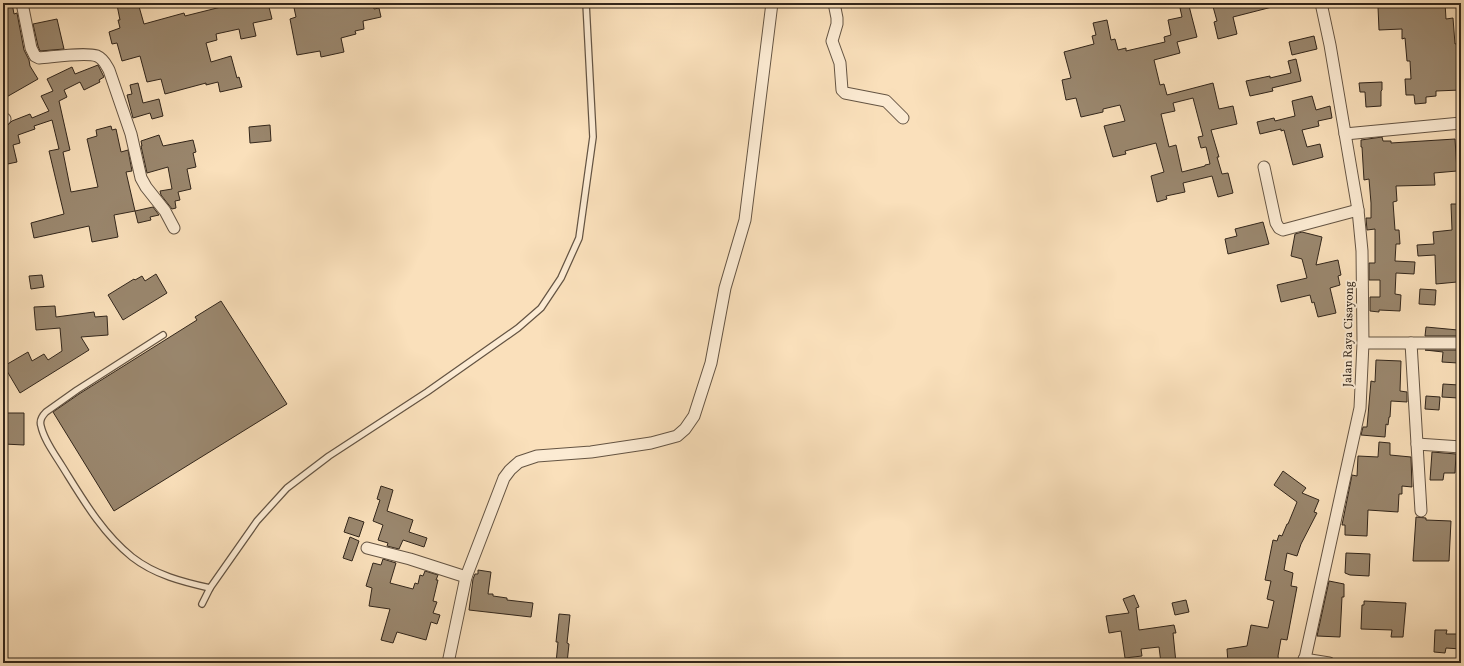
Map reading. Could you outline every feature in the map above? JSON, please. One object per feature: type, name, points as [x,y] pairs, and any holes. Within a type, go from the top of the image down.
[{"type":"street","points":[[22,3],[31,48],[35,56],[39,58],[86,55],[97,56],[104,61],[110,70],[132,134],[141,178],[146,187],[165,211],[174,228]]},
{"type":"street","points":[[448,663],[466,577],[504,478],[510,470],[519,462],[537,456],[591,452],[650,443],[677,436],[685,429],[694,416],[711,363],[725,288],[745,220],[772,3]]},
{"type":"street","points":[[834,3],[837,24],[832,41],[840,62],[842,90],[845,93],[886,102],[903,118]]},
{"type":"street","name":"Jalan Raya Cisayong","points":[[1304,661],[1360,408],[1363,343],[1362,251],[1358,210],[1330,45],[1321,3]]},
{"type":"street","points":[[1345,134],[1461,123]]},
{"type":"street","points":[[1264,167],[1276,223],[1279,228],[1283,230],[1358,210]]},
{"type":"street","points":[[1363,343],[1461,343]]},
{"type":"street","points":[[1411,343],[1421,511]]},
{"type":"street","points":[[1417,444],[1461,447]]},
{"type":"street","points":[[367,548],[410,559],[466,577]]},
{"type":"street","points":[[1304,661],[1329,663]]},
{"type":"lane","points":[[202,604],[210,588],[257,521],[287,488],[329,456],[427,392],[518,328],[541,308],[561,278],[579,238],[593,137],[586,3]]},
{"type":"lane","points":[[162,335],[76,390],[46,412],[42,417],[41,425],[49,445],[85,502],[111,537],[132,557],[149,568],[178,581],[210,588]]},
{"type":"building","points":[[3,3],[12,3],[14,14],[17,13],[24,50],[30,66],[38,79],[3,99]]},
{"type":"building","points":[[138,3],[144,24],[184,13],[185,16],[225,6],[224,3],[268,3],[272,19],[253,23],[256,36],[241,39],[239,29],[216,34],[217,40],[206,43],[211,62],[231,56],[237,78],[239,77],[242,87],[220,92],[218,82],[206,85],[206,83],[165,94],[161,79],[147,82],[140,56],[122,61],[117,43],[112,44],[109,32],[120,28],[117,5]]},
{"type":"building","points":[[293,3],[327,3],[327,6],[342,3],[342,5],[353,3],[373,3],[374,9],[379,8],[381,17],[363,21],[364,29],[355,31],[356,34],[341,38],[344,52],[321,57],[320,51],[297,55],[290,19],[296,17]]},
{"type":"building","points":[[1212,3],[1276,3],[1276,6],[1233,17],[1237,34],[1218,39],[1214,22],[1217,21]]},
{"type":"building","points":[[1418,3],[1445,3],[1446,19],[1453,18],[1455,44],[1460,43],[1461,90],[1436,91],[1436,96],[1426,97],[1426,103],[1415,104],[1414,95],[1406,95],[1405,79],[1411,79],[1410,61],[1407,61],[1405,38],[1402,39],[1402,29],[1379,30],[1378,7]]},
{"type":"building","points":[[1189,6],[1197,37],[1177,42],[1180,53],[1154,60],[1160,85],[1164,84],[1167,95],[1213,83],[1219,109],[1233,106],[1237,124],[1211,130],[1219,157],[1217,157],[1222,174],[1228,173],[1233,193],[1218,197],[1212,176],[1183,183],[1185,192],[1166,196],[1167,199],[1157,202],[1151,176],[1164,172],[1156,143],[1125,151],[1126,154],[1113,157],[1104,126],[1125,121],[1120,105],[1103,109],[1103,112],[1081,117],[1076,98],[1066,100],[1062,80],[1071,78],[1064,52],[1094,44],[1092,36],[1096,35],[1093,23],[1107,20],[1111,40],[1115,39],[1118,50],[1126,48],[1126,51],[1165,42],[1164,37],[1171,35],[1168,20],[1182,17],[1180,8]],"holes":[[[1193,98],[1203,136],[1198,137],[1201,148],[1206,147],[1210,164],[1182,172],[1176,145],[1169,147],[1161,114],[1175,111],[1173,103]]]},
{"type":"building","points":[[57,19],[64,49],[40,51],[33,24]]},
{"type":"building","points":[[1314,36],[1317,49],[1292,55],[1289,42]]},
{"type":"building","points":[[1296,59],[1301,81],[1272,88],[1273,91],[1250,96],[1246,81],[1270,76],[1270,78],[1291,73],[1288,61]]},
{"type":"building","points":[[98,65],[104,77],[99,80],[100,82],[84,90],[80,82],[64,90],[67,97],[59,101],[70,150],[63,152],[71,192],[98,187],[87,139],[97,136],[96,130],[111,126],[112,130],[116,129],[121,152],[128,150],[132,171],[126,172],[135,211],[114,215],[118,237],[92,242],[89,226],[34,238],[31,223],[64,214],[49,151],[59,149],[52,120],[34,126],[35,129],[18,135],[20,143],[13,145],[17,162],[3,165],[3,127],[12,121],[30,114],[32,118],[49,111],[41,96],[53,91],[47,79],[72,67],[75,74]]},
{"type":"building","points":[[1382,82],[1381,106],[1366,107],[1365,92],[1360,92],[1359,83]]},
{"type":"building","points":[[138,83],[143,103],[159,99],[163,116],[152,119],[150,113],[133,118],[127,95],[132,94],[130,85]]},
{"type":"building","points":[[1312,96],[1316,110],[1330,106],[1332,118],[1318,121],[1319,126],[1302,130],[1307,147],[1320,144],[1323,157],[1293,165],[1284,130],[1281,131],[1281,129],[1260,134],[1257,122],[1274,118],[1275,121],[1295,116],[1292,101]]},
{"type":"building","points":[[270,125],[271,141],[250,143],[249,127]]},
{"type":"building","points":[[159,135],[163,146],[193,140],[196,152],[193,153],[196,167],[187,169],[191,189],[178,192],[180,200],[175,201],[176,208],[172,209],[161,195],[160,191],[172,189],[168,167],[147,173],[141,146],[141,141]]},
{"type":"building","points":[[1382,137],[1383,141],[1391,141],[1391,143],[1455,139],[1457,171],[1434,173],[1435,185],[1396,186],[1397,201],[1393,202],[1395,230],[1399,230],[1400,244],[1396,244],[1395,261],[1415,262],[1414,274],[1396,273],[1395,294],[1401,295],[1400,311],[1379,310],[1379,312],[1370,311],[1370,297],[1380,297],[1380,280],[1369,280],[1369,263],[1375,263],[1375,229],[1367,230],[1366,218],[1371,218],[1371,203],[1369,179],[1364,180],[1361,140]]},
{"type":"building","points":[[1451,204],[1461,204],[1461,281],[1436,284],[1435,255],[1418,256],[1417,245],[1434,244],[1433,232],[1452,230]]},
{"type":"building","points":[[153,207],[159,215],[150,217],[151,220],[138,223],[135,211]]},
{"type":"building","points":[[1263,222],[1269,244],[1228,254],[1225,239],[1237,236],[1235,229]]},
{"type":"building","points":[[1302,232],[1322,237],[1316,265],[1338,260],[1341,275],[1338,276],[1340,285],[1330,288],[1336,313],[1318,317],[1314,302],[1312,303],[1310,295],[1281,302],[1277,285],[1307,278],[1302,259],[1291,256],[1295,234]]},
{"type":"building","points":[[156,274],[167,293],[123,320],[108,295],[134,279],[135,280],[142,276],[145,281]]},
{"type":"building","points":[[42,275],[44,287],[31,289],[29,276]]},
{"type":"building","points":[[1420,289],[1436,290],[1435,305],[1419,304]]},
{"type":"building","points":[[221,301],[287,404],[114,511],[53,412],[197,320],[195,317]]},
{"type":"building","points":[[55,306],[56,317],[94,312],[95,317],[107,316],[108,335],[81,337],[89,350],[20,393],[4,366],[28,352],[32,361],[44,354],[48,360],[62,351],[60,328],[36,330],[34,307]]},
{"type":"building","points":[[1426,327],[1458,330],[1458,336],[1425,336]]},
{"type":"building","points":[[1425,350],[1457,350],[1458,363],[1442,362],[1443,352]]},
{"type":"building","points":[[1376,360],[1401,361],[1400,391],[1407,392],[1407,402],[1391,401],[1390,417],[1388,425],[1386,424],[1385,437],[1361,435],[1363,427],[1367,427],[1371,381],[1375,382]]},
{"type":"building","points":[[1443,384],[1459,385],[1458,398],[1442,397]]},
{"type":"building","points":[[1426,396],[1440,397],[1439,410],[1425,409]]},
{"type":"building","points":[[4,413],[24,413],[24,445],[4,444]]},
{"type":"building","points":[[1379,442],[1390,443],[1390,455],[1411,457],[1412,487],[1402,486],[1402,494],[1399,494],[1398,512],[1368,510],[1367,536],[1345,535],[1345,525],[1342,525],[1352,475],[1357,476],[1358,456],[1378,457]]},
{"type":"building","points":[[1432,452],[1456,454],[1455,473],[1444,473],[1443,480],[1430,480]]},
{"type":"building","points":[[1283,471],[1306,488],[1302,493],[1319,500],[1314,512],[1317,513],[1301,544],[1297,556],[1287,553],[1284,570],[1293,573],[1291,586],[1297,587],[1287,640],[1281,639],[1278,656],[1279,663],[1228,663],[1227,649],[1247,646],[1251,625],[1268,628],[1274,601],[1267,599],[1271,581],[1265,580],[1273,540],[1277,541],[1279,535],[1282,536],[1297,502],[1274,485]]},
{"type":"building","points":[[381,486],[393,490],[387,511],[413,520],[409,532],[427,538],[424,547],[403,540],[399,549],[387,546],[388,543],[378,540],[383,525],[373,521],[380,500],[377,499]]},
{"type":"building","points":[[349,517],[364,522],[359,537],[344,532]]},
{"type":"building","points":[[1416,517],[1426,518],[1426,520],[1451,521],[1449,561],[1413,561]]},
{"type":"building","points":[[350,537],[359,541],[352,561],[343,558]]},
{"type":"building","points":[[1346,553],[1370,554],[1369,576],[1350,575],[1345,573]]},
{"type":"building","points":[[383,559],[396,563],[390,583],[413,589],[415,583],[418,584],[420,575],[423,576],[425,571],[438,575],[433,601],[437,602],[433,613],[440,615],[437,624],[431,622],[426,640],[397,632],[393,643],[381,640],[390,609],[369,606],[372,588],[366,586],[373,563],[381,565]]},
{"type":"building","points":[[478,570],[491,572],[488,594],[507,598],[507,600],[533,603],[531,617],[469,610],[473,579],[475,574],[478,574]]},
{"type":"building","points":[[1329,581],[1344,584],[1340,637],[1317,636]]},
{"type":"building","points":[[1134,595],[1139,607],[1136,608],[1139,630],[1174,625],[1176,633],[1173,633],[1176,663],[1161,663],[1159,647],[1141,649],[1142,656],[1125,658],[1121,631],[1109,633],[1106,616],[1129,613],[1123,599]]},
{"type":"building","points":[[1186,600],[1189,612],[1175,615],[1172,603]]},
{"type":"building","points":[[1364,601],[1406,603],[1403,637],[1391,637],[1392,630],[1361,629],[1362,605],[1364,605]]},
{"type":"building","points":[[559,614],[570,615],[567,643],[569,644],[567,663],[556,663],[558,642],[556,642]]},
{"type":"building","points":[[1435,630],[1447,630],[1446,634],[1461,634],[1461,649],[1446,648],[1445,653],[1434,652]]}]
